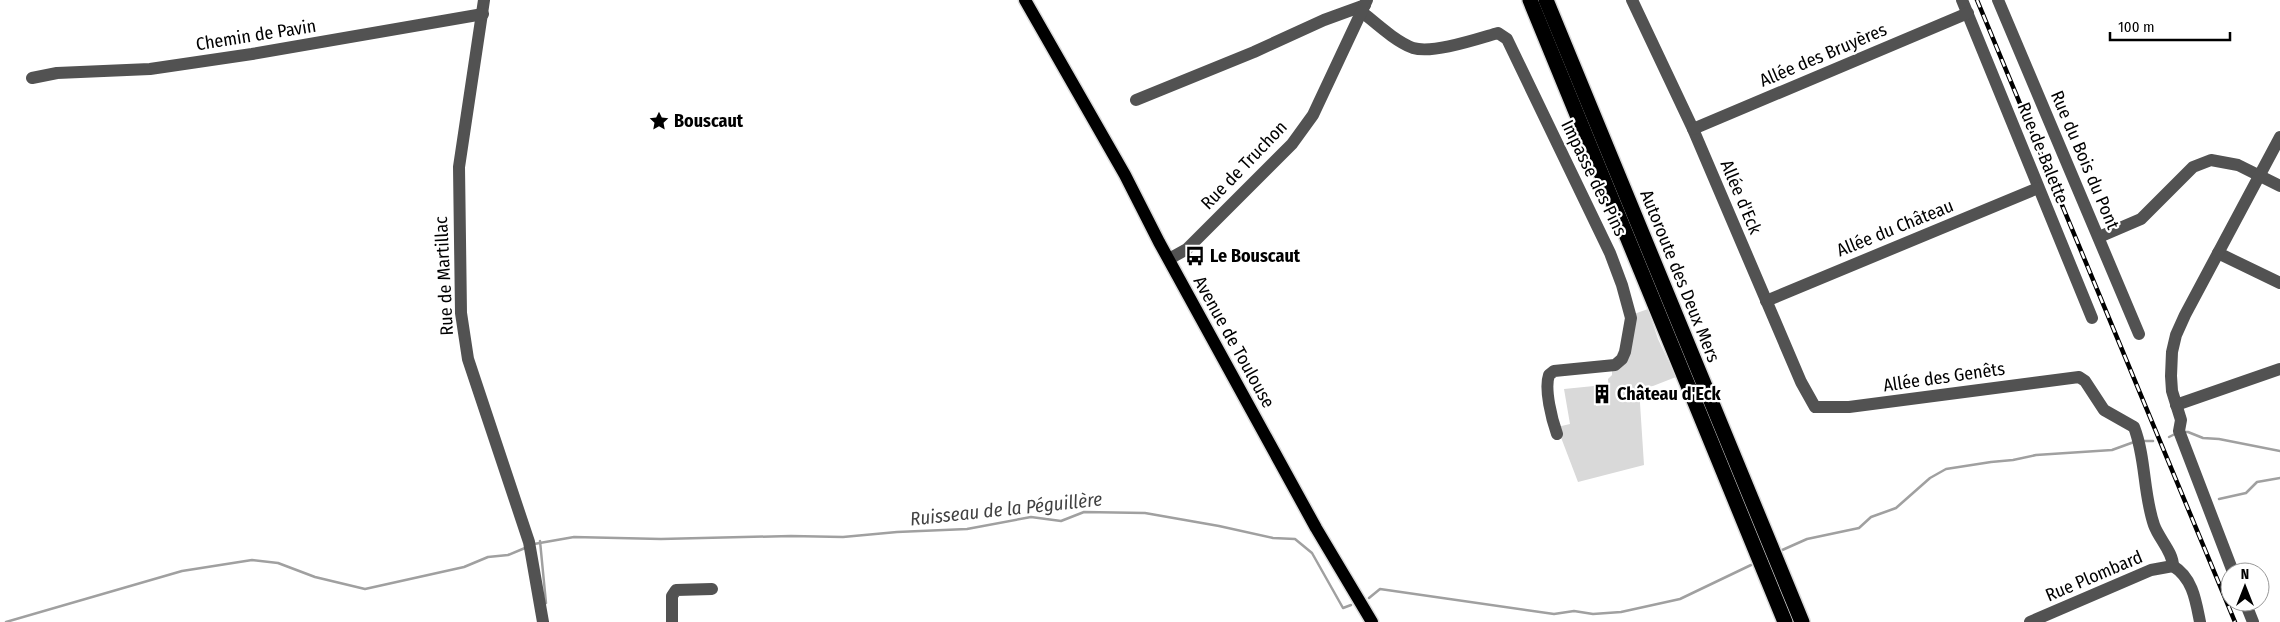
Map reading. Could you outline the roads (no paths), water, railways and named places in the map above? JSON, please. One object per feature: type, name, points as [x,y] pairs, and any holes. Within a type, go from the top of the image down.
[{"type":"highway","name":"Autoroute des Deux Mers","points":[[1530,0],[1785,622]]},
{"type":"highway","name":"Autoroute des Deux Mers","points":[[1546,0],[1802,622]]},
{"type":"main road","name":"Avenue de Toulouse","points":[[1025,0],[1125,175],[1316,528],[1372,622]]},
{"type":"street","name":"Rue de Martillac","points":[[484,0],[459,167],[461,313],[468,359],[529,542],[543,622]]},
{"type":"street","name":"Allée d'Eck","points":[[1632,0],[1693,129],[1801,382],[1815,407]]},
{"type":"street","name":"Rue de Balette","points":[[1962,0],[2092,318]]},
{"type":"street","name":"Rue du Bois du Pont","points":[[1998,0],[2139,334]]},
{"type":"street","name":"Rue de Truchon","points":[[1169,259],[1187,250],[1292,144],[1313,115],[1365,6]]},
{"type":"street","points":[[1136,100],[1254,52],[1324,20],[1365,6]]},
{"type":"street","name":"Impasse des Pins","points":[[1365,6],[1387,32],[1414,48],[1441,48],[1498,33],[1507,39],[1610,253],[1631,318],[1625,352],[1622,360],[1615,364],[1554,371],[1549,375],[1547,381],[1552,416],[1557,434]]},
{"type":"street","name":"Allée des Bruyères","points":[[1693,129],[1968,13]]},
{"type":"street","name":"Chemin de Pavin","points":[[32,78],[57,73],[150,69],[252,54],[483,14]]},
{"type":"street","points":[[2229,562],[2179,431],[2181,420],[2176,405],[2171,376],[2171,360],[2180,324],[2280,137]]},
{"type":"street","points":[[2099,237],[2141,219],[2193,167],[2211,160],[2238,165],[2280,186]]},
{"type":"street","name":"Allée du Château","points":[[1766,301],[2038,188]]},
{"type":"street","points":[[2218,253],[2280,283]]},
{"type":"street","points":[[2176,405],[2280,369]]},
{"type":"street","name":"Allée des Genêts","points":[[1815,407],[1849,407],[2077,376],[2086,381],[2104,410],[2134,427],[2140,441],[2150,511],[2157,532],[2172,560],[2172,566]]},
{"type":"street","points":[[2172,566],[2183,574],[2192,588],[2200,622]]},
{"type":"street","name":"Rue Plombard","points":[[2030,622],[2151,570],[2172,566]]},
{"type":"street","points":[[672,622],[672,596],[676,590],[712,589]]},
{"type":"waterway","name":"Ruisseau de la Péguillère","points":[[2184,432],[2203,438],[2219,439],[2280,451]]},
{"type":"waterway","name":"Ruisseau de la Péguillère","points":[[2169,437],[2175,434]]},
{"type":"waterway","name":"Ruisseau de la Péguillère","points":[[2144,441],[2153,441]]},
{"type":"waterway","name":"Ruisseau de la Péguillère","points":[[1780,551],[1807,539],[1859,528],[1871,517],[1896,508],[1930,478],[1946,469],[2036,455],[2112,450],[2134,442]]},
{"type":"waterway","points":[[2219,499],[2246,493],[2257,482],[2280,478]]},
{"type":"waterway","name":"Ruisseau de la Péguillère","points":[[534,544],[574,537],[661,539],[791,536],[843,537],[897,532],[967,529],[1031,517],[1061,521],[1084,512],[1145,513],[1273,538],[1295,539],[1312,553],[1343,608],[1351,605]]},
{"type":"waterway","points":[[540,541],[546,603]]},
{"type":"waterway","name":"Ruisseau de la Péguillère","points":[[6,622],[182,571],[252,560],[278,563],[315,577],[365,589],[464,567],[488,557],[508,555],[525,548]]},
{"type":"waterway","name":"Ruisseau de la Péguillère","points":[[1369,598],[1380,589],[1554,614],[1574,611],[1593,614],[1621,612],[1680,599],[1751,565]]},
{"type":"railway","points":[[1977,0],[2235,622]]},
{"type":"place","name":"Bouscaut","points":[[659,121]]},
{"type":"place","name":"Le Bouscaut","points":[[1195,256]]},
{"type":"place","name":"Château d'Eck","points":[[1602,394]]}]
